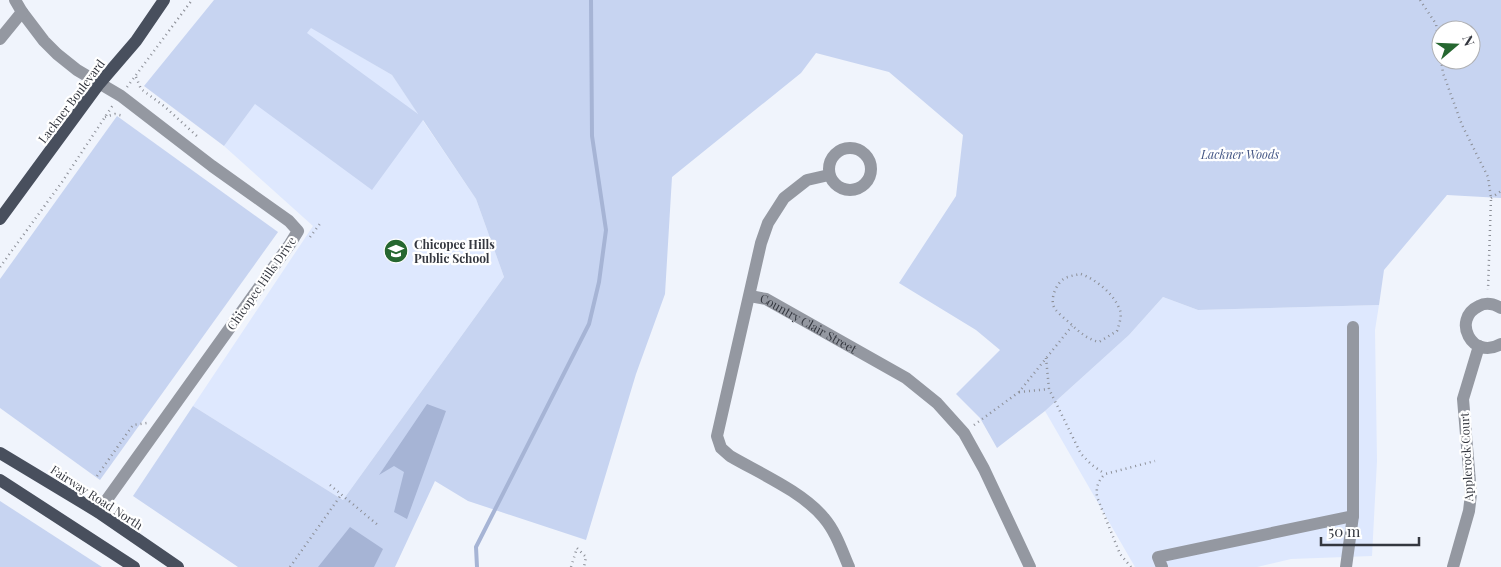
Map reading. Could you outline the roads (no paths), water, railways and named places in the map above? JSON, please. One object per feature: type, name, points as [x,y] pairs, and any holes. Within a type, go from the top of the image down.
[{"type":"main road","name":"Lackner Boulevard","points":[[0,220],[99,84],[136,41],[164,0]]},
{"type":"main road","name":"Fairway Road North","points":[[0,453],[98,512],[178,567]]},
{"type":"main road","points":[[0,480],[134,567]]},
{"type":"street","points":[[15,0],[44,41],[74,68],[99,84]]},
{"type":"street","points":[[0,40],[22,12]]},
{"type":"street","name":"Chicopee Hills Drive","points":[[98,512],[298,231],[289,221],[212,166],[121,96],[99,84]]},
{"type":"street","points":[[750,296],[768,223],[784,198],[806,180],[830,175]]},
{"type":"street","name":"Country Clair Street","points":[[849,567],[832,530],[824,518],[812,506],[795,493],[730,456],[721,448],[717,436],[750,296],[766,300],[906,378],[937,403],[964,433],[984,469],[1030,567]]},
{"type":"street","points":[[1501,308],[1489,303],[1481,304],[1469,314],[1466,321],[1468,336],[1472,342],[1479,346],[1493,348],[1501,344]]},
{"type":"street","points":[[1346,567],[1353,516],[1353,327]]},
{"type":"street","name":"Applerock Court","points":[[1453,567],[1469,511],[1471,494],[1463,399],[1479,346]]},
{"type":"street","points":[[1162,567],[1158,557],[1353,516]]},
{"type":"waterway","points":[[477,567],[476,547],[589,324],[599,282],[606,230],[592,136],[591,0]]},
{"type":"place","name":"Chicopee Hills Public School","points":[[396,251]]},
{"type":"park label","name":"Lackner Woods","points":[[1240,154]]}]
